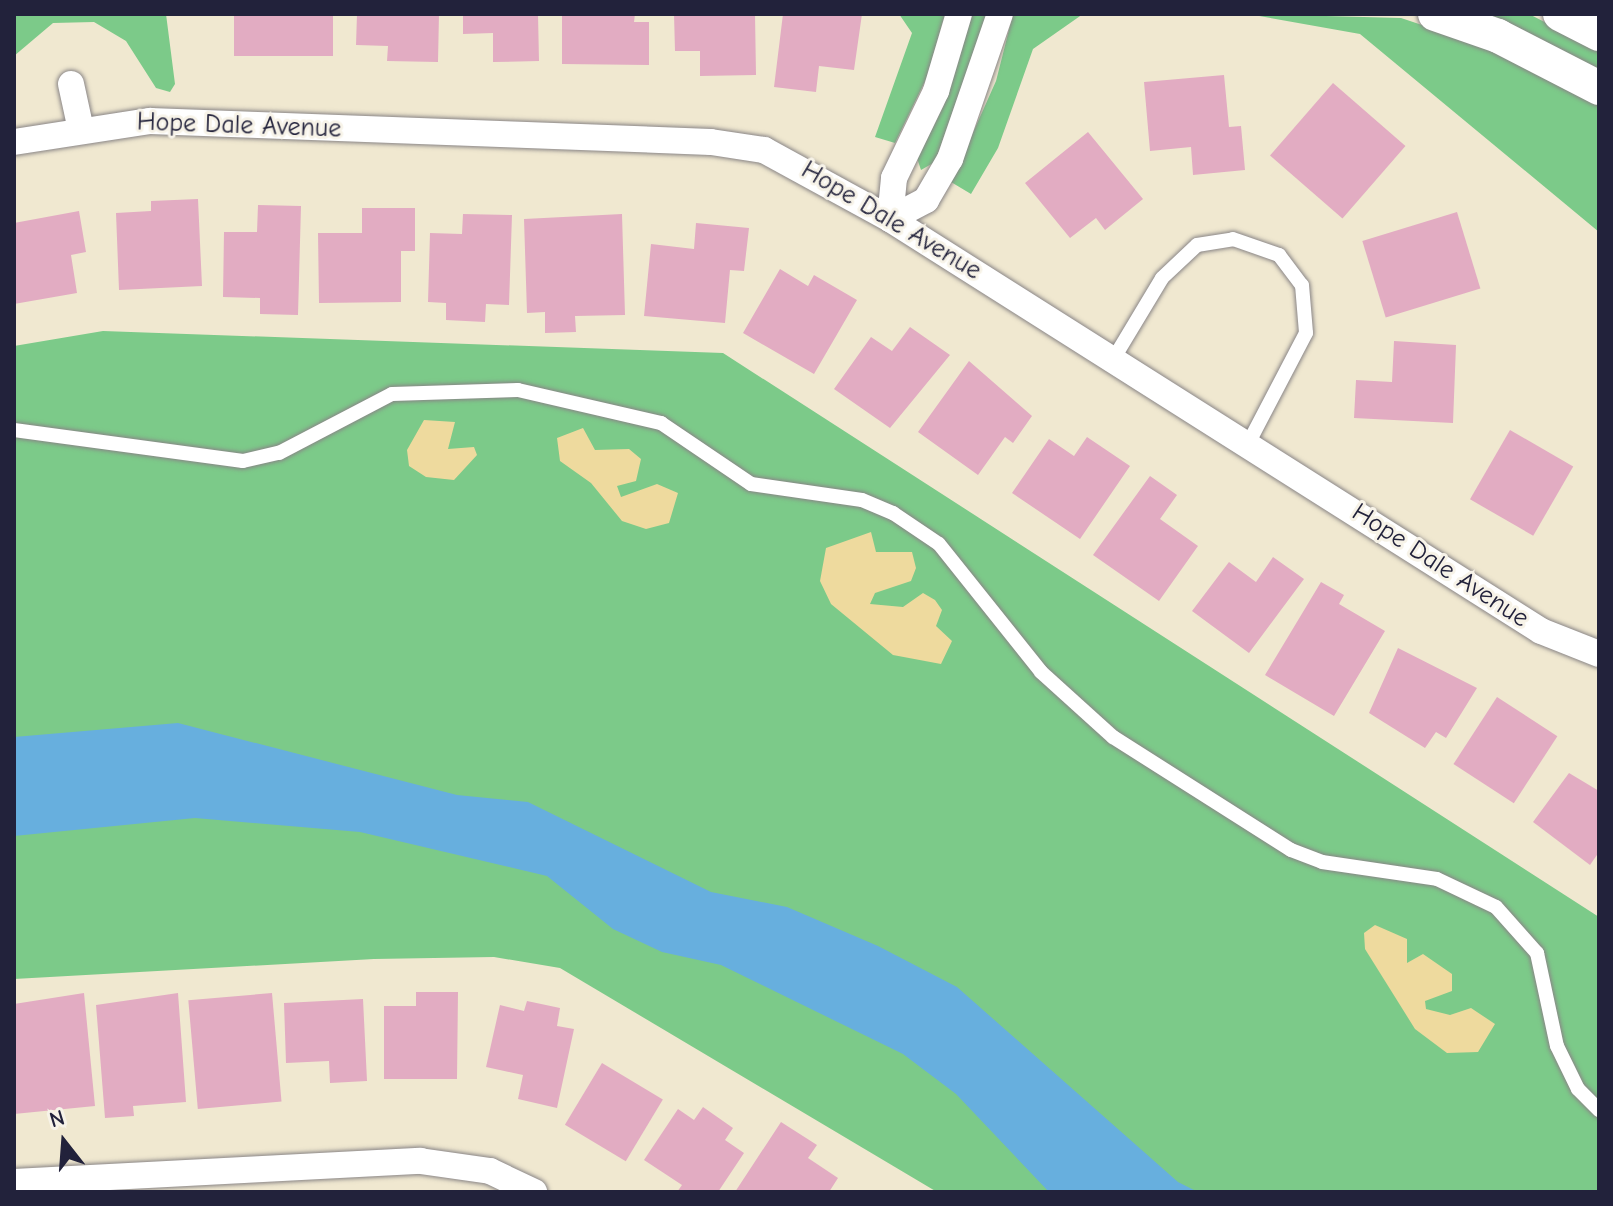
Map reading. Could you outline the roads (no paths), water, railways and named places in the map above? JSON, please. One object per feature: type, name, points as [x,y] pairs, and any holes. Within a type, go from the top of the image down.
[{"type":"street","points":[[890,219],[894,178],[936,91],[959,14]]},
{"type":"street","points":[[890,219],[926,200],[950,159],[1000,14]]},
{"type":"street","points":[[1435,14],[1509,41],[1599,88]]},
{"type":"street","points":[[1560,14],[1599,34]]},
{"type":"street","points":[[71,84],[81,130]]},
{"type":"street","name":"Hope Dale Avenue","points":[[14,142],[150,121],[734,144],[796,163],[1249,442],[1541,631],[1599,654]]},
{"type":"street","points":[[14,1182],[420,1161],[490,1171],[534,1192]]},
{"type":"lane","points":[[1114,358],[1162,278],[1197,245],[1233,239],[1279,255],[1302,285],[1306,333],[1249,442]]},
{"type":"lane","points":[[14,430],[243,461],[279,453],[392,394],[518,390],[661,423],[751,484],[862,500],[893,513],[939,544],[1041,672],[1113,737],[1291,850],[1322,862],[1437,879],[1496,907],[1537,953],[1557,1046],[1578,1089],[1599,1110]]},
{"type":"water","points":[[178,723],[457,795],[528,802],[711,892],[787,907],[878,946],[957,987],[1178,1182],[1198,1192],[1049,1192],[956,1094],[903,1054],[721,965],[662,952],[613,929],[547,876],[360,832],[195,818],[14,836],[14,737]]}]
